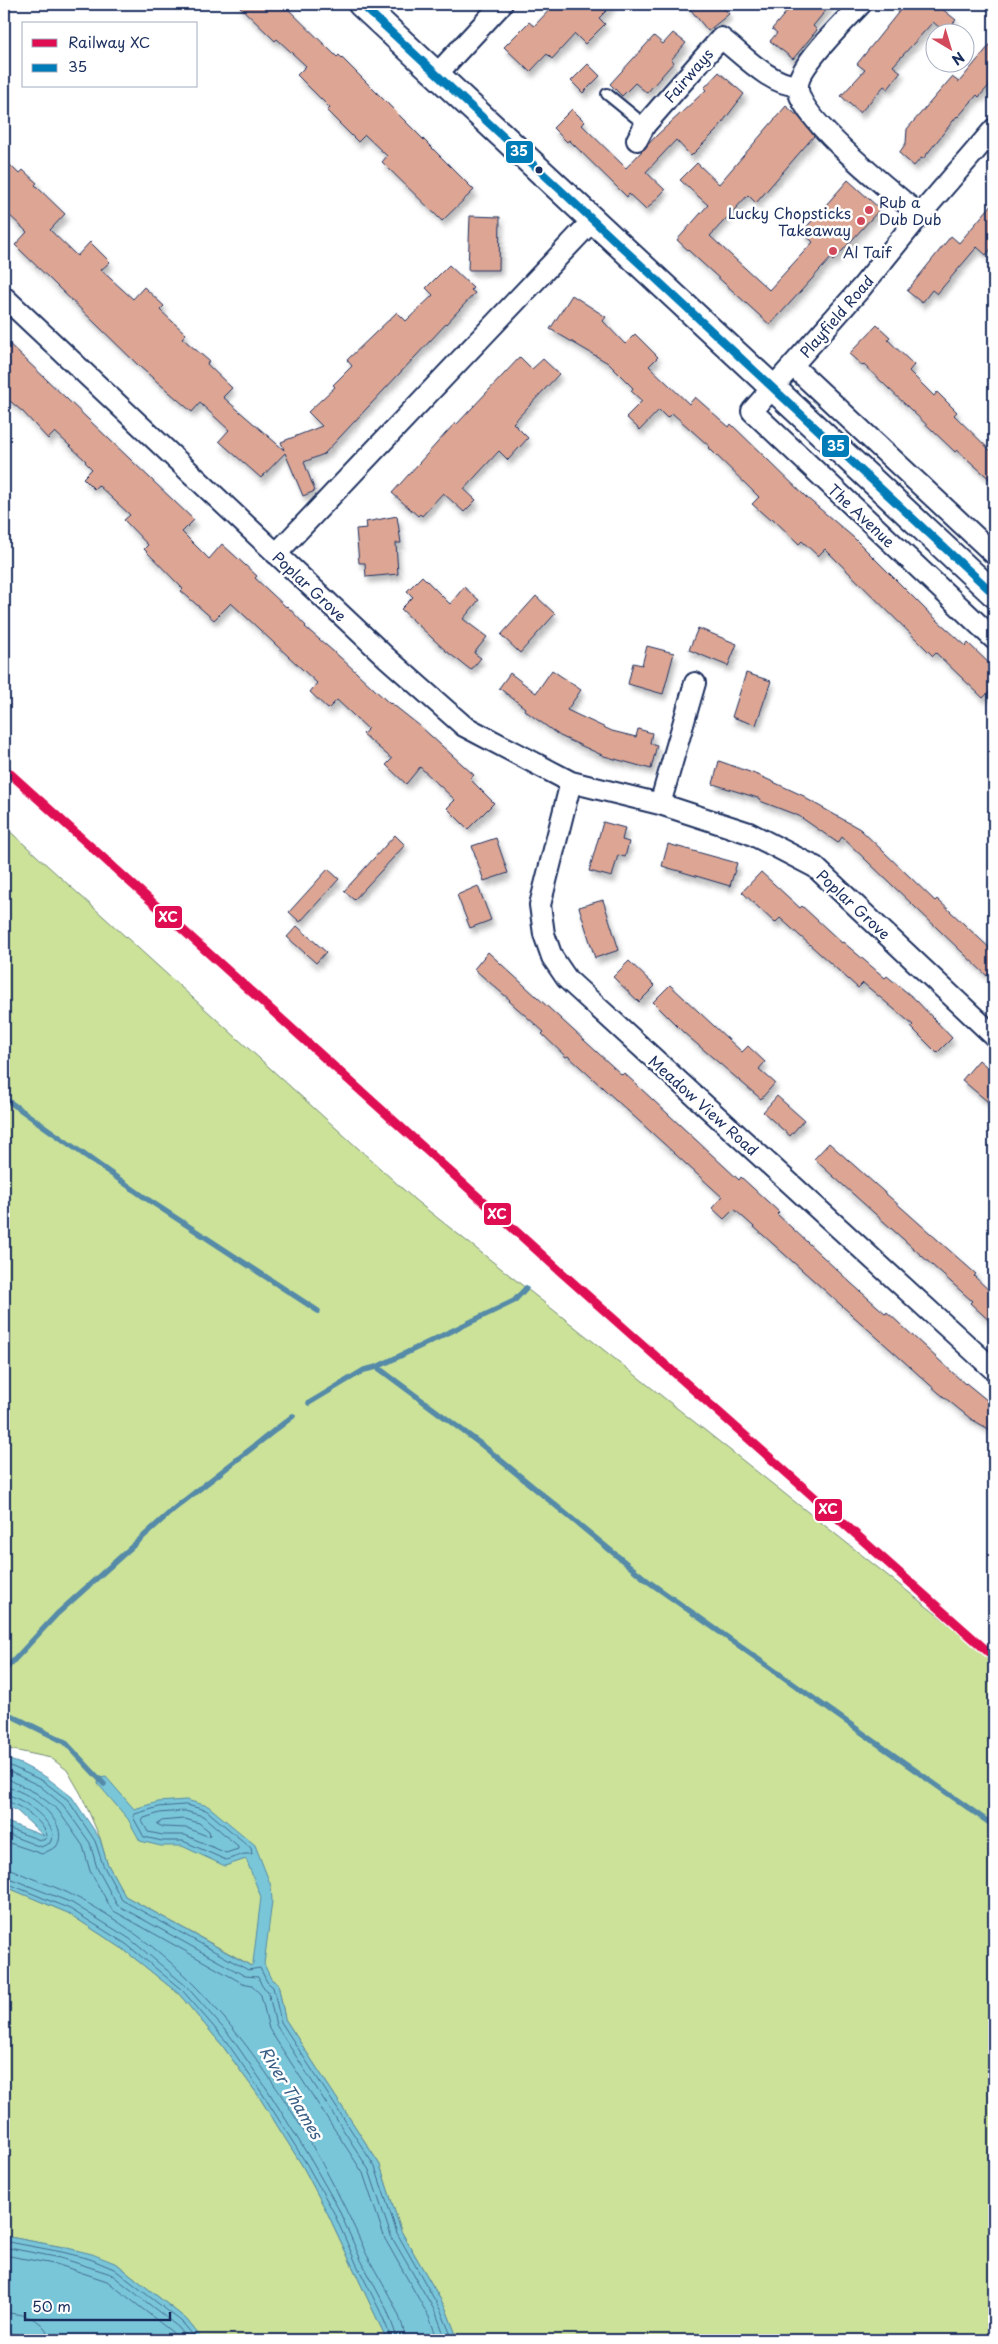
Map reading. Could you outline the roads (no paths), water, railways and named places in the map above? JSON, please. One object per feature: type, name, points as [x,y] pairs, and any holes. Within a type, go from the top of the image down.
[{"type":"street","points":[[362,4],[994,594]]},
{"type":"street","points":[[437,74],[502,4]]},
{"type":"street","points":[[860,4],[808,63],[798,85],[799,96],[805,107],[840,146],[920,215]]},
{"type":"street","name":"Fairways","points":[[641,132],[721,38],[770,77],[787,86],[798,85]]},
{"type":"street","name":"Playfield Road","points":[[772,388],[861,288],[920,215],[994,129]]},
{"type":"street","points":[[276,554],[592,220]]},
{"type":"street","name":"Poplar Grove","points":[[4,298],[387,658],[464,726],[572,782],[660,804],[749,832],[815,867],[994,1036]]},
{"type":"street","points":[[793,366],[994,554]]},
{"type":"street","name":"The Avenue","points":[[772,388],[752,411],[994,639]]},
{"type":"street","points":[[660,804],[695,682]]},
{"type":"street","name":"Meadow View Road","points":[[572,782],[540,905],[544,934],[552,957],[566,979],[994,1370]]},
{"type":"lane","points":[[607,94],[641,132]]},
{"type":"water","name":"River Thames","points":[[4,1758],[21,1764],[46,1777],[72,1797],[100,1839],[107,1863],[125,1896],[251,1966],[253,1963],[261,1897],[246,1859],[225,1866],[182,1846],[161,1846],[140,1841],[128,1819],[98,1784],[99,1778],[106,1777],[134,1809],[158,1802],[186,1800],[208,1806],[255,1845],[271,1886],[272,1901],[264,1964],[271,1979],[278,1984],[285,2019],[380,2165],[401,2231],[446,2309],[458,2340],[387,2340],[328,2214],[302,2165],[258,2095],[222,2045],[179,1994],[123,1949],[68,1913],[4,1886],[4,1821],[44,1836],[17,1811],[4,1805]]},
{"type":"water","points":[[4,2236],[92,2254],[117,2264],[186,2319],[203,2340],[38,2340],[4,2331]]},
{"type":"waterway","points":[[4,1098],[147,1199],[318,1311]]},
{"type":"waterway","points":[[309,1403],[364,1370],[377,1367],[514,1301],[526,1288]]},
{"type":"waterway","points":[[377,1367],[482,1445],[649,1582],[994,1826]]},
{"type":"waterway","points":[[4,1671],[57,1614],[175,1508],[293,1416]]},
{"type":"waterway","points":[[4,1712],[65,1742],[104,1784]]},
{"type":"rail line","name":"XC","points":[[4,768],[561,1272],[994,1657]]},
{"type":"place","name":"Rub a Dub Dub","points":[[869,210]]},
{"type":"place","name":"Lucky Chopsticks Takeaway","points":[[861,221]]},
{"type":"place","name":"Al Taif","points":[[833,251]]}]
